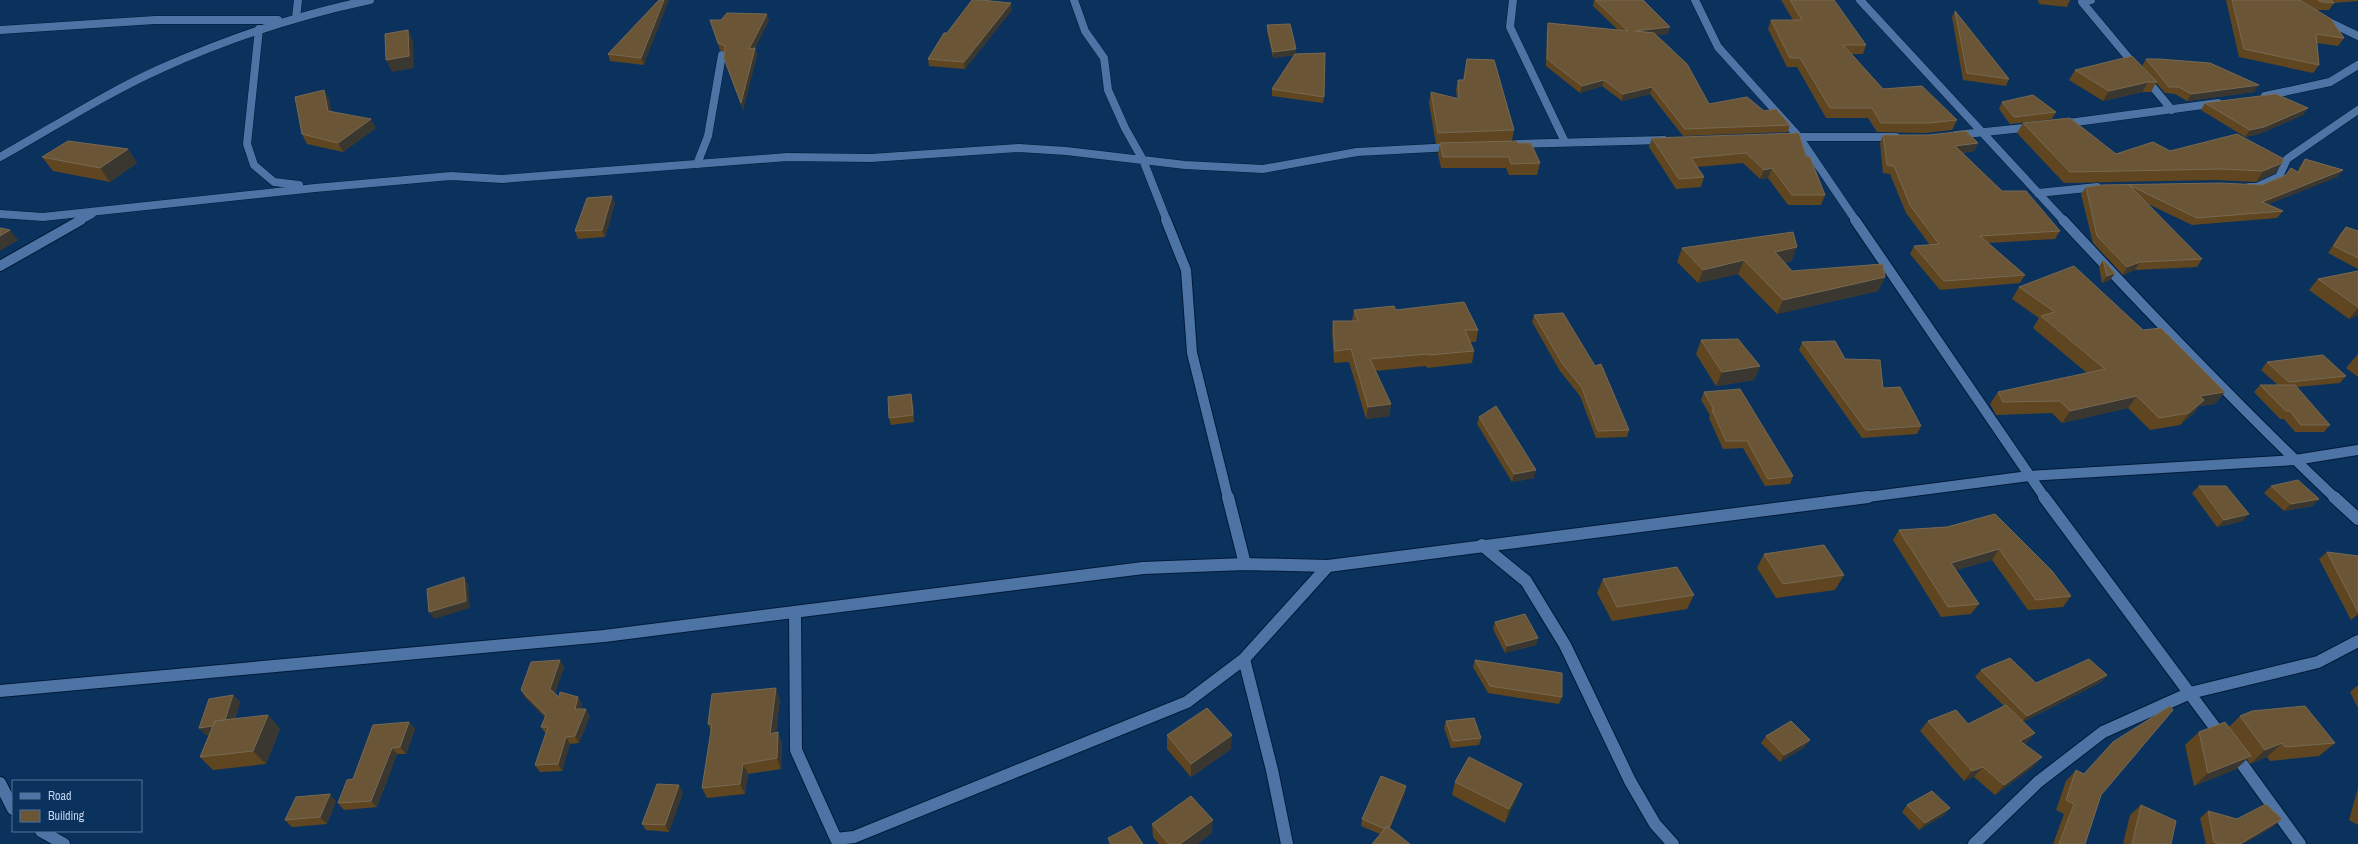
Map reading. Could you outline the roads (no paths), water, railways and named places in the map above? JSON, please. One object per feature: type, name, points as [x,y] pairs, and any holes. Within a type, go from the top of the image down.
[{"type":"street","points":[[293,19],[298,0]]},
{"type":"street","points":[[0,157],[161,69],[259,29],[332,7],[370,0]]},
{"type":"street","points":[[1074,0],[1086,31],[1104,58],[1108,90],[1143,160],[1186,270],[1192,353],[1245,564]]},
{"type":"street","points":[[1513,0],[1510,27],[1565,142]]},
{"type":"street","points":[[1695,0],[1718,47],[1799,137],[2029,476],[2300,844]]},
{"type":"street","points":[[1860,0],[2121,283],[2296,460],[2358,519]]},
{"type":"street","points":[[2091,0],[2082,2],[2172,110]]},
{"type":"street","points":[[2313,14],[2358,36]]},
{"type":"street","points":[[0,30],[155,20],[293,19]]},
{"type":"street","points":[[259,29],[247,144],[254,165],[274,182],[315,188]]},
{"type":"street","points":[[698,164],[708,136],[722,55]]},
{"type":"street","points":[[2258,97],[2330,82],[2358,65]]},
{"type":"street","points":[[1947,136],[2046,126],[2228,102]]},
{"type":"street","points":[[2238,187],[2257,187],[2279,177],[2287,160],[2316,136],[2358,110]]},
{"type":"street","points":[[1777,137],[1901,138]]},
{"type":"street","points":[[1512,145],[1565,142],[1672,140]]},
{"type":"street","points":[[0,214],[43,217],[315,188],[451,176],[502,179],[787,157],[871,158],[1019,148],[1066,151],[1184,165],[1264,169],[1358,152],[1459,147]]},
{"type":"street","points":[[2038,193],[2105,187]]},
{"type":"street","points":[[0,266],[96,212]]},
{"type":"street","points":[[0,691],[596,637],[1143,568],[1245,564],[1328,566],[1482,545],[2029,476],[2296,460],[2358,450]]},
{"type":"street","points":[[1482,545],[1526,581],[1565,645],[1630,781],[1655,824],[1673,844]]},
{"type":"street","points":[[795,612],[796,750],[836,839],[852,841],[1188,702],[1244,659],[1328,566]]},
{"type":"street","points":[[1974,844],[2038,782],[2103,732],[2190,693],[2318,662],[2358,641]]},
{"type":"street","points":[[1244,659],[1272,770],[1287,844]]},
{"type":"street","points":[[0,783],[12,807]]},
{"type":"street","points":[[43,832],[64,844]]}]
